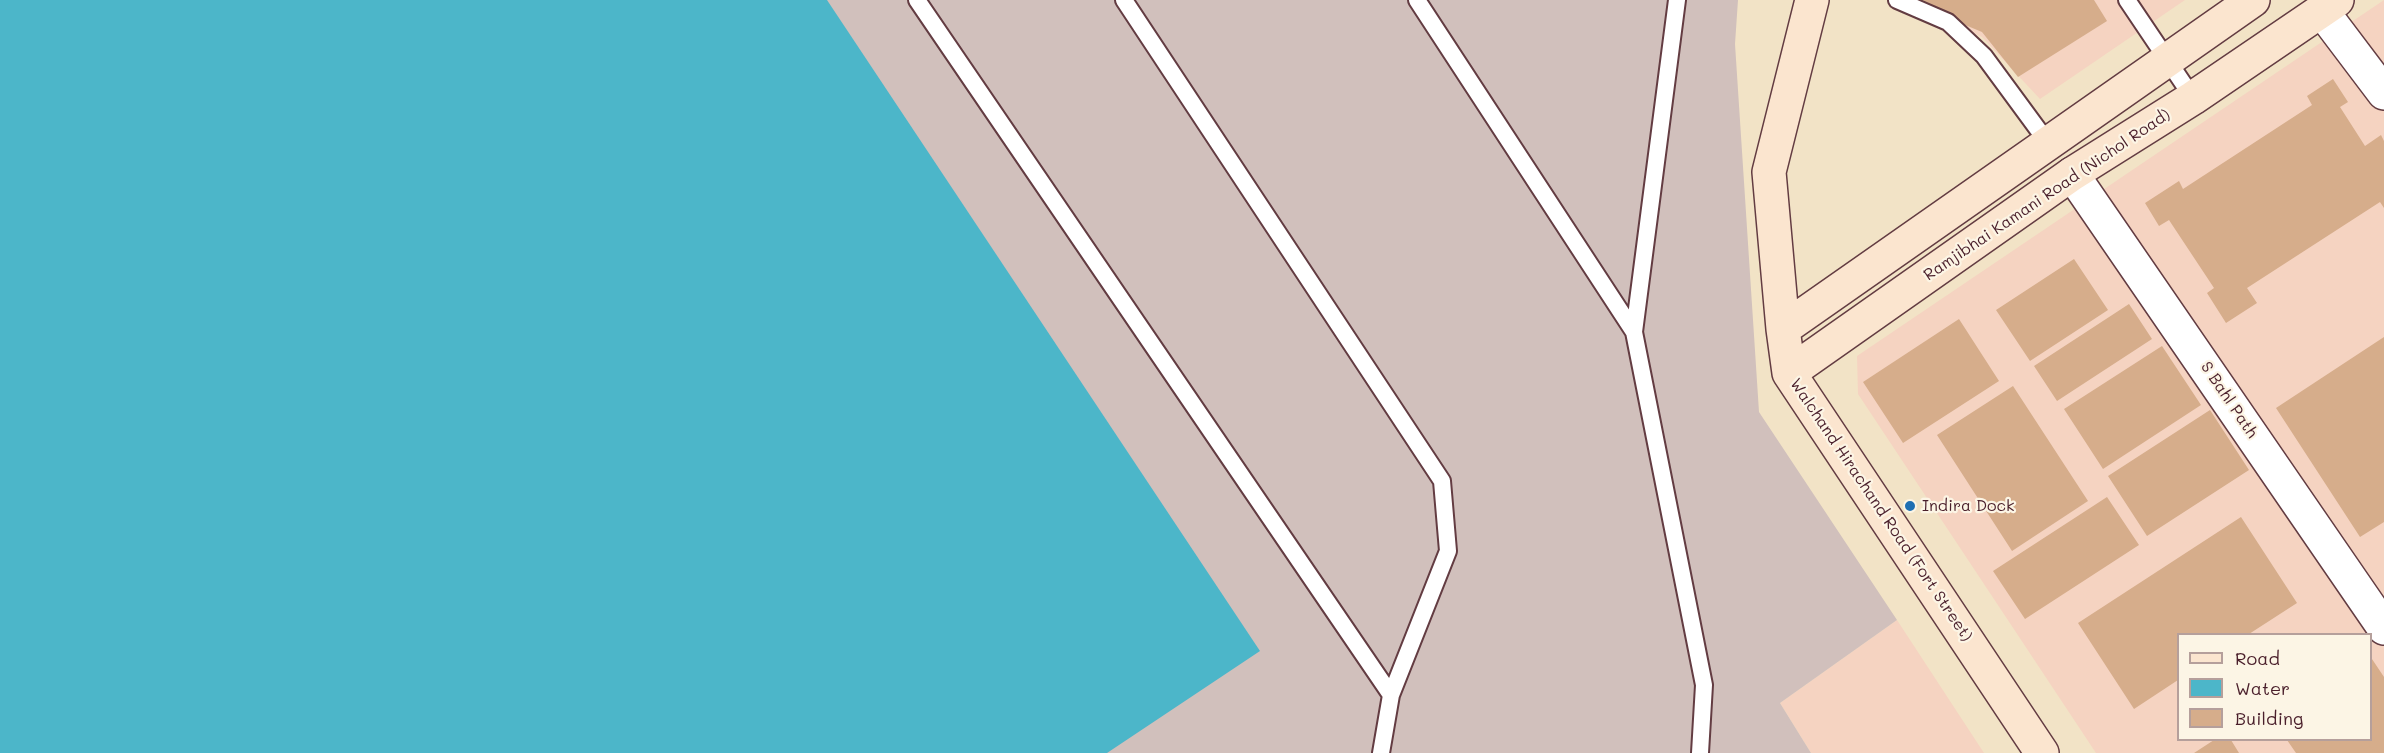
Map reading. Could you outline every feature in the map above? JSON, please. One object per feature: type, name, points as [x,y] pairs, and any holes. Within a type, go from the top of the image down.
[{"type":"street","name":"Walchand Hirachand Road (Fort Street)","points":[[1812,0],[1770,171],[1783,329],[1790,373],[2042,753]]},
{"type":"street","points":[[1783,329],[2253,0]]},
{"type":"street","points":[[2329,5],[2384,93]]},
{"type":"street","name":"Ramjibhai Kamani Road (Nichol Road)","points":[[1790,373],[2072,174],[2193,98],[2329,5]]},
{"type":"street","name":"S Bahl Path","points":[[2072,174],[2384,628]]},
{"type":"lane","points":[[917,0],[1391,695]]},
{"type":"lane","points":[[1124,0],[1442,481],[1448,551],[1391,695],[1381,753]]},
{"type":"lane","points":[[1417,0],[1634,332]]},
{"type":"lane","points":[[1677,0],[1634,332],[1704,685],[1700,753]]},
{"type":"lane","points":[[1897,0],[1948,22],[1984,56],[2048,143]]},
{"type":"lane","points":[[2127,0],[2193,98]]},
{"type":"shaded area","points":[[0,0],[1738,0],[1735,44],[1759,412],[1897,620],[1780,703],[1811,753],[0,753]]},
{"type":"shaded area","points":[[1902,0],[2185,0],[2040,99],[1982,37]]},
{"type":"shaded area","points":[[2384,0],[2384,753],[2096,753],[1858,394],[1857,356]]},
{"type":"shaded area","points":[[1897,620],[1984,753],[1811,753],[1780,703]]},
{"type":"water","points":[[0,0],[827,0],[1260,651],[1107,753],[0,753]]},
{"type":"building","points":[[1905,0],[2094,0],[2107,21],[2018,77],[1982,32]]},
{"type":"building","points":[[2333,79],[2348,102],[2340,107],[2365,146],[2381,135],[2384,141],[2384,208],[2380,202],[2247,288],[2257,303],[2226,323],[2207,293],[2214,288],[2169,220],[2159,226],[2145,203],[2179,181],[2183,189],[2312,105],[2307,96]]},
{"type":"building","points":[[2074,259],[2108,310],[2030,361],[1996,310]]},
{"type":"building","points":[[2129,304],[2152,339],[2057,401],[2034,366]]},
{"type":"building","points":[[1959,319],[1999,381],[1903,443],[1863,382]]},
{"type":"building","points":[[2384,337],[2384,522],[2360,537],[2276,408]]},
{"type":"building","points":[[2162,346],[2201,405],[2103,469],[2064,409]]},
{"type":"building","points":[[2013,386],[2088,501],[2012,551],[1937,435]]},
{"type":"building","points":[[2210,410],[2249,470],[2147,536],[2108,476]]},
{"type":"building","points":[[2107,497],[2139,545],[2025,619],[1993,571]]},
{"type":"building","points":[[2241,517],[2297,603],[2251,633],[2177,633],[2177,681],[2134,709],[2078,623]]},
{"type":"building","points":[[2372,659],[2384,677],[2384,753],[2296,753],[2288,741],[2372,741]]},
{"type":"building","points":[[2212,741],[2232,741],[2239,753],[2194,753]]},
{"type":"place","name":"Indira Dock","points":[[1910,506]]}]
